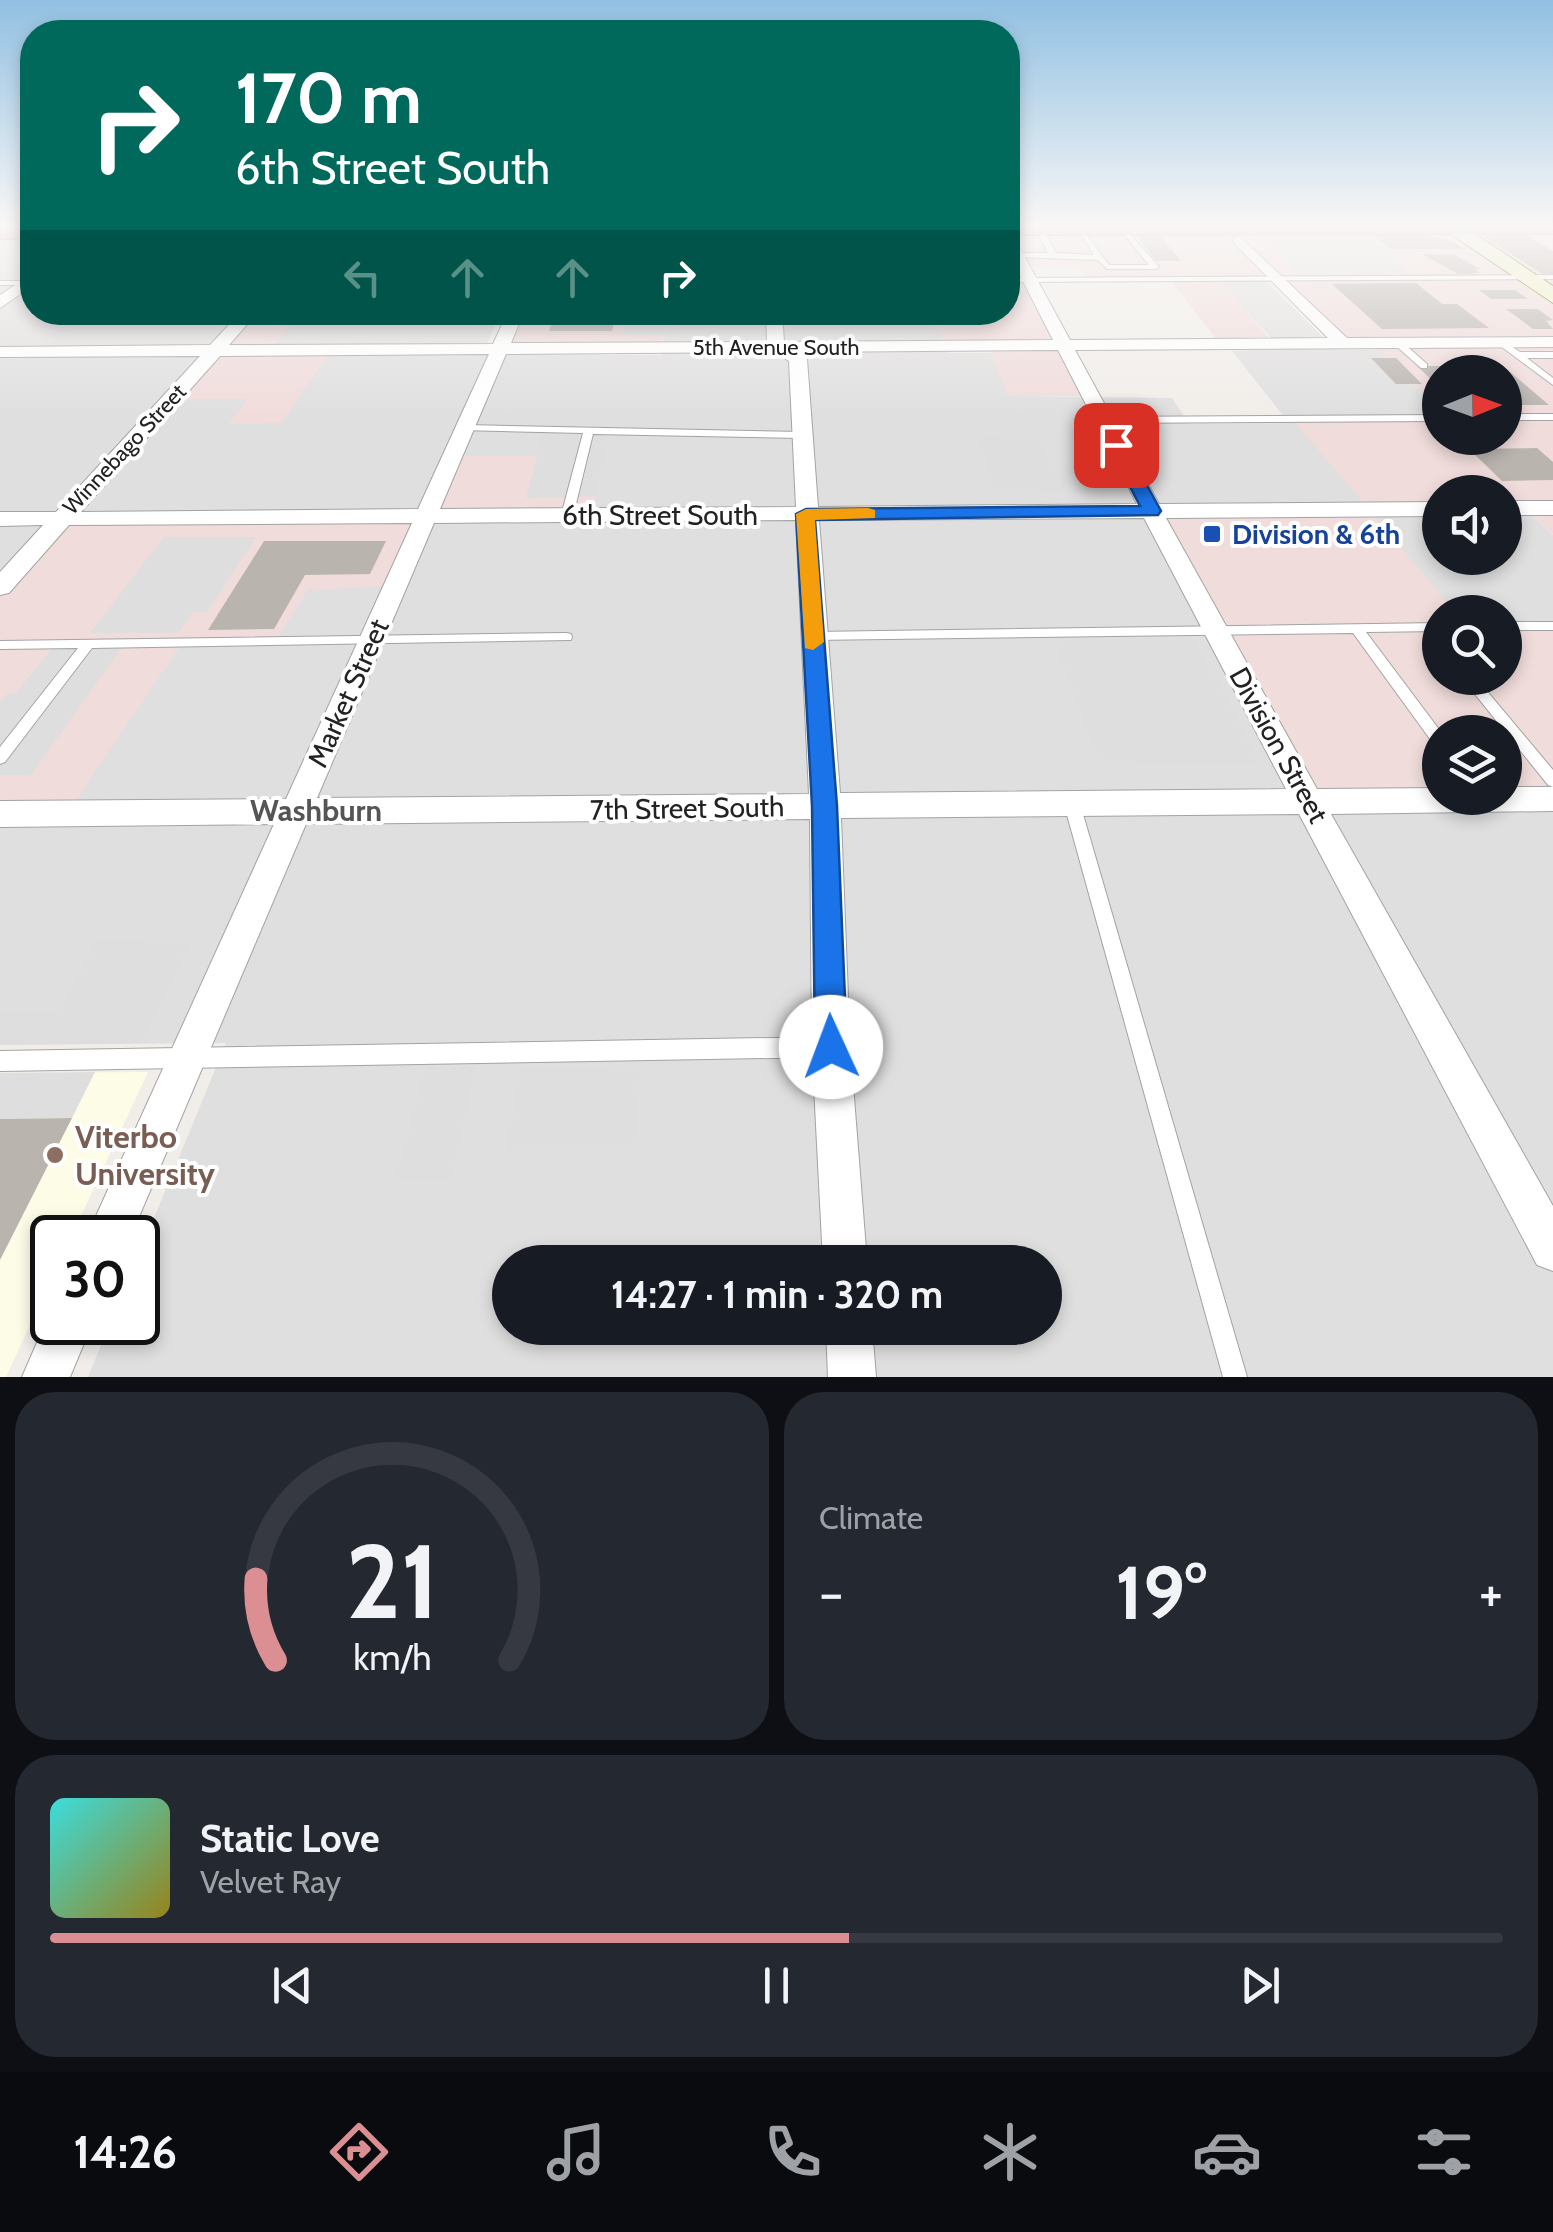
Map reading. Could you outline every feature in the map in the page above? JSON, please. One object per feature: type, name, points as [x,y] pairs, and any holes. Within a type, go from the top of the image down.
[{"type":"street","name":"Division Street","points":[[1024,288],[1064,344],[1216,633],[1553,1249]]},
{"type":"street","points":[[1288,288],[1342,343]]},
{"type":"street","name":"Winnebago Street","points":[[0,587],[238,325]]},
{"type":"street","name":"Market Street","points":[[118,1215],[510,325]]},
{"type":"street","points":[[775,325],[776,347],[798,359],[844,1245]]},
{"type":"street","name":"5th Avenue South","points":[[0,352],[1553,342]]},
{"type":"street","points":[[1522,508],[1553,508]]},
{"type":"street","name":"6th Street South","points":[[0,519],[1422,509]]},
{"type":"street","name":"7th Street South","points":[[1522,798],[1553,798]]},
{"type":"street","name":"7th Street South","points":[[0,814],[1422,799]]},
{"type":"street","points":[[46,1377],[60,1345]]},
{"type":"street","points":[[850,1345],[852,1377]]},
{"type":"lane","points":[[1398,343],[1422,364]]},
{"type":"lane","points":[[1502,343],[1518,355],[1553,354]]},
{"type":"lane","points":[[1522,358],[1553,382]]},
{"type":"lane","points":[[1522,417],[1553,417]]},
{"type":"lane","points":[[1103,420],[1422,418]]},
{"type":"lane","points":[[465,428],[802,434]]},
{"type":"lane","points":[[567,516],[589,430]]},
{"type":"lane","points":[[812,636],[1422,627]]},
{"type":"lane","points":[[1522,627],[1550,629]]},
{"type":"lane","points":[[1357,629],[1422,717]]},
{"type":"lane","points":[[0,645],[566,637]]},
{"type":"lane","points":[[0,758],[90,642]]},
{"type":"lane","points":[[1483,695],[1553,780]]},
{"type":"lane","points":[[1072,804],[1235,1377]]},
{"type":"lane","points":[[0,1061],[831,1047]]},
{"type":"shaded area","name":"Washburn","points":[[0,288],[20,288],[20,325],[496,325],[482,355],[662,355],[666,325],[939,325],[948,353],[991,353],[1009,396],[1172,398],[1189,424],[1289,423],[1232,351],[1281,349],[1226,288],[1273,288],[1336,350],[1381,350],[1422,390],[1422,455],[1440,455],[1440,475],[1422,475],[1422,575],[1522,575],[1522,505],[1553,535],[1553,1377],[88,1377],[101,1345],[160,1345],[160,1215],[155,1215],[226,1043],[0,1045]]},
{"type":"shaded area","points":[[1020,288],[1033,288],[1091,396],[1009,396],[988,346],[946,346],[939,325],[1020,325]]},
{"type":"shaded area","points":[[1177,288],[1227,288],[1273,343],[1220,344]]},
{"type":"shaded area","points":[[1288,288],[1553,288],[1553,535],[1522,508],[1522,475],[1422,475],[1422,509],[1370,510],[1441,595],[1422,595],[1422,695],[1522,695],[1522,626],[1553,626],[1553,799],[1522,799],[1522,715],[1422,715],[1422,800],[1311,801],[1152,511],[1368,508],[1293,420],[1422,418],[1422,455],[1522,455],[1522,355],[1422,355],[1422,391],[1370,343],[1342,343]]},
{"type":"shaded area","points":[[239,325],[291,325],[270,350],[331,351],[281,423],[229,424],[247,399],[171,399]]},
{"type":"shaded area","points":[[511,325],[666,325],[662,348],[500,349]]},
{"type":"shaded area","points":[[625,325],[666,325],[664,336],[622,336]]},
{"type":"shaded area","points":[[547,430],[608,431],[591,516],[426,517],[395,586],[308,590],[276,640],[183,642],[67,813],[0,814],[0,587],[60,518],[425,517],[453,456],[539,456]]},
{"type":"shaded area","points":[[543,433],[608,435],[595,496],[526,498]]},
{"type":"shaded area","points":[[980,437],[1039,439],[1050,467],[1094,467],[1107,492],[995,494]]},
{"type":"shaded area","points":[[164,537],[256,537],[207,612],[193,612],[178,633],[90,633]]},
{"type":"shaded area","points":[[1195,639],[1258,764],[1101,766],[1055,641]]},
{"type":"shaded area","points":[[122,647],[31,775],[0,775],[0,702],[7,694],[16,693],[53,648]]},
{"type":"shaded area","points":[[192,938],[141,1043],[0,1045],[0,1012],[58,1013],[99,939]]},
{"type":"shaded area","points":[[641,1066],[632,1150],[506,1151],[522,1068]]},
{"type":"shaded area","points":[[426,1067],[475,1067],[451,1178],[396,1181]]},
{"type":"shaded area","points":[[95,1072],[72,1118],[0,1119],[0,1073]]},
{"type":"shaded area","name":"Viterbo University","points":[[148,1072],[81,1215],[30,1215],[30,1325],[6,1377],[0,1377],[0,1073]]},
{"type":"building","points":[[1337,288],[1423,288],[1442,304],[1457,304],[1489,328],[1382,329]]},
{"type":"building","points":[[1479,290],[1515,290],[1528,299],[1491,299]]},
{"type":"building","points":[[1506,309],[1538,309],[1553,320],[1546,321],[1553,329],[1533,329]]},
{"type":"building","points":[[551,325],[614,325],[612,331],[549,331]]},
{"type":"building","points":[[1371,358],[1396,358],[1422,384],[1396,384]]},
{"type":"building","points":[[1522,382],[1549,405],[1522,405]]},
{"type":"building","points":[[1522,448],[1537,448],[1553,462],[1553,480],[1522,481],[1522,475],[1496,475],[1475,455],[1522,455]]},
{"type":"building","points":[[264,541],[386,541],[370,574],[305,575],[274,629],[208,630]]},
{"type":"building","points":[[72,1118],[0,1260],[0,1119]]},
{"type":"slow traffic","points":[[813,642],[806,514],[868,514]]},
{"type":"place","name":"Division & 6th","points":[[1212,534]]},
{"type":"place","name":"Viterbo University","points":[[55,1155]]},
{"type":"district","name":"Washburn","points":[[316,811]]},
{"type":"route","points":[[831,1047],[824,806],[806,514],[1152,511],[1116,445]]}]
